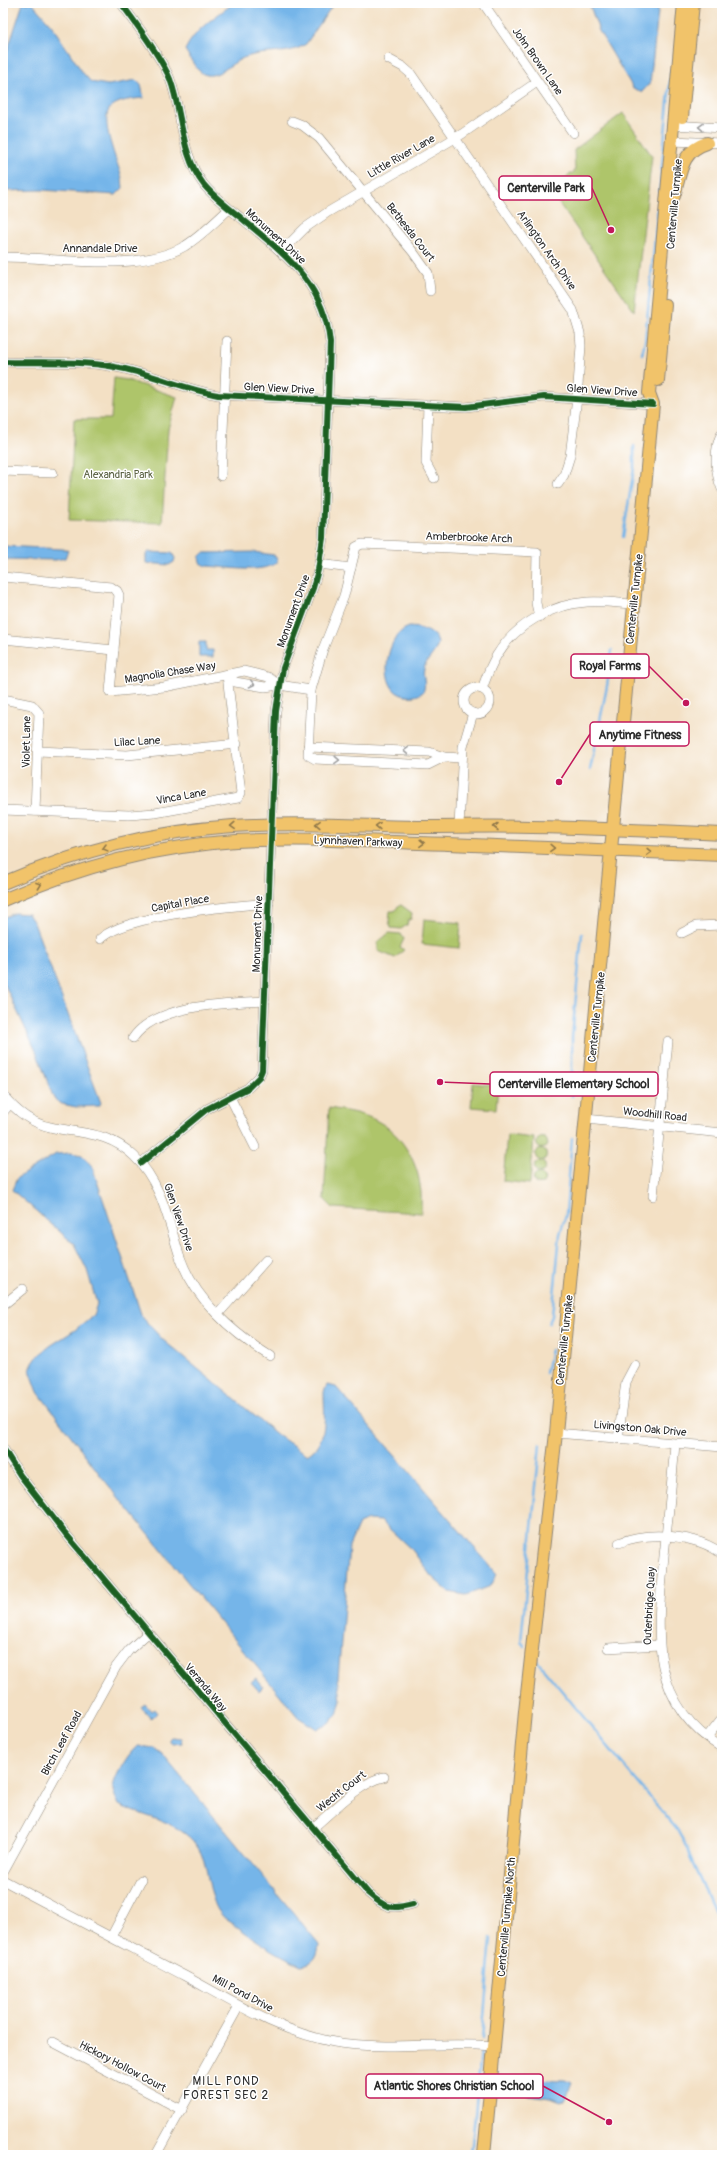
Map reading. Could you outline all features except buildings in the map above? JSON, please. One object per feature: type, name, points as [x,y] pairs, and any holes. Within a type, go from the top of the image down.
[{"type":"main road","name":"Centerville Turnpike","points":[[677,126],[684,3]]},
{"type":"main road","name":"Centerville Turnpike","points":[[653,404],[649,393],[675,142],[693,3]]},
{"type":"main road","name":"Centerville Turnpike","points":[[528,1678],[556,1433],[633,604],[653,404],[657,396],[674,196],[675,142]]},
{"type":"main road","points":[[674,196],[682,168],[689,152],[697,146],[707,143]]},
{"type":"main road","name":"Lynnhaven Parkway","points":[[3,882],[65,859],[139,840],[214,828],[272,824],[532,827],[722,834]]},
{"type":"main road","name":"Lynnhaven Parkway","points":[[3,900],[70,874],[129,858],[220,842],[326,840],[722,855]]},
{"type":"main road","name":"Centerville Turnpike North","points":[[484,2155],[528,1678]]},
{"type":"street","name":"Monument Drive","points":[[121,3],[170,77],[176,98],[186,148],[194,170],[213,195],[303,273],[313,287],[326,314],[330,342],[323,538],[313,588],[289,649],[279,685],[276,711],[262,1070],[254,1084],[191,1120],[141,1163]]},
{"type":"street","name":"John Brown Lane","points":[[483,3],[572,133]]},
{"type":"street","name":"Arlington Arch Drive","points":[[388,59],[403,67],[411,74],[573,310],[580,333],[581,346],[577,398],[570,456],[564,475],[558,484]]},
{"type":"street","name":"Little River Lane","points":[[283,255],[289,244],[304,228],[456,138],[537,82]]},
{"type":"street","name":"Bethesda Court","points":[[292,121],[302,125],[320,138],[364,192],[428,273],[430,291]]},
{"type":"street","points":[[677,126],[722,128]]},
{"type":"street","points":[[675,142],[722,143]]},
{"type":"street","name":"Annandale Drive","points":[[3,257],[118,262],[158,257],[184,246],[196,238],[229,209]]},
{"type":"street","points":[[221,476],[226,341]]},
{"type":"street","name":"Glen View Drive","points":[[3,362],[114,367],[132,370],[196,391],[224,396],[466,407],[544,397],[653,404]]},
{"type":"street","points":[[428,405],[426,462],[434,478]]},
{"type":"street","points":[[722,433],[719,440],[717,455],[717,473],[722,489]]},
{"type":"street","points":[[3,471],[53,473]]},
{"type":"street","name":"Amberbrooke Arch","points":[[462,758],[444,758],[429,752],[308,747],[311,690],[323,649],[342,603],[354,551],[358,545],[362,544],[538,552],[536,603],[539,617]]},
{"type":"street","points":[[319,564],[351,568]]},
{"type":"street","name":"Magnolia Chase Way","points":[[3,577],[113,588],[119,595],[110,692],[164,687],[244,671],[268,677],[279,685]]},
{"type":"street","points":[[482,689],[490,668],[502,648],[519,630],[539,617],[559,608],[586,602],[633,604]]},
{"type":"street","points":[[3,639],[114,650]]},
{"type":"street","name":"Vinca Lane","points":[[3,810],[129,815],[155,814],[238,798],[242,793],[227,674]]},
{"type":"street","points":[[279,685],[311,690]]},
{"type":"street","points":[[472,689],[482,689],[489,696],[490,704],[482,713],[473,713],[465,706],[465,698],[472,689]]},
{"type":"street","name":"Violet Lane","points":[[3,699],[32,705],[36,708],[40,717],[36,811]]},
{"type":"street","points":[[459,827],[463,748],[473,713]]},
{"type":"street","name":"Lilac Lane","points":[[38,751],[127,755],[237,744]]},
{"type":"street","name":"Capital Place","points":[[100,939],[114,929],[162,917],[203,910],[269,904]]},
{"type":"street","points":[[682,933],[696,926],[722,925]]},
{"type":"street","points":[[133,1038],[144,1025],[170,1014],[224,1004],[265,1001]]},
{"type":"street","points":[[653,1196],[668,1041]]},
{"type":"street","name":"Glen View Drive","points":[[3,1095],[10,1104],[22,1114],[46,1126],[94,1134],[123,1147],[141,1163],[156,1185],[186,1272],[194,1287],[218,1314],[236,1331],[270,1356]]},
{"type":"street","points":[[230,1097],[254,1147]]},
{"type":"street","points":[[3,1112],[10,1104]]},
{"type":"street","name":"Woodhill Road","points":[[586,1118],[722,1133]]},
{"type":"street","points":[[218,1314],[266,1260]]},
{"type":"street","points":[[3,1305],[23,1289]]},
{"type":"street","points":[[618,1439],[626,1382],[635,1365]]},
{"type":"street","name":"Livingston Oak Drive","points":[[556,1433],[722,1448]]},
{"type":"street","name":"Outerbridge Quay","points":[[676,1444],[666,1537],[658,1645],[664,1672],[675,1699],[683,1712],[707,1737],[722,1748]]},
{"type":"street","name":"Veranda Way","points":[[3,1448],[20,1475],[65,1533],[283,1796],[314,1827],[368,1893],[381,1904],[390,1908],[398,1908],[413,1904]]},
{"type":"street","points":[[618,1543],[640,1536],[666,1537],[699,1541],[708,1544],[722,1554]]},
{"type":"street","name":"Birch Leaf Road","points":[[3,1872],[116,1667],[129,1650],[148,1633]]},
{"type":"street","points":[[608,1648],[658,1645]]},
{"type":"street","points":[[707,1737],[722,1718]]},
{"type":"street","name":"Wecht Court","points":[[314,1827],[362,1787],[376,1779],[384,1777]]},
{"type":"street","name":"Mill Pond Drive","points":[[3,1880],[239,2006],[280,2026],[335,2042],[366,2046],[463,2043],[494,2046]]},
{"type":"street","points":[[110,1937],[141,1880]]},
{"type":"street","points":[[156,2155],[239,2006]]},
{"type":"street","name":"Hickory Hollow Court","points":[[53,2042],[182,2110]]},
{"type":"green space","points":[[623,113],[652,156],[634,311],[549,189],[575,171],[574,150]]},
{"type":"green space","name":"Alexandria Park","points":[[114,378],[127,380],[177,397],[168,429],[162,523],[69,520],[74,419],[111,419]]},
{"type":"green space","points":[[401,905],[412,913],[411,919],[408,920],[407,925],[401,929],[391,928],[389,921],[390,911],[395,911],[398,906]]},
{"type":"green space","points":[[424,919],[461,923],[459,948],[422,944]]},
{"type":"green space","points":[[389,933],[401,934],[404,939],[400,947],[404,950],[395,958],[378,951],[378,942]]},
{"type":"green space","points":[[473,1083],[498,1086],[496,1109],[471,1107]]},
{"type":"green space","points":[[329,1108],[367,1116],[387,1127],[401,1141],[412,1158],[418,1176],[421,1192],[421,1213],[333,1208],[324,1199]]},
{"type":"green space","points":[[507,1135],[534,1138],[530,1184],[503,1181]]},
{"type":"green space","points":[[542,1137],[546,1139],[548,1143],[546,1147],[542,1149],[538,1147],[536,1143],[538,1139]]},
{"type":"green space","points":[[541,1149],[545,1151],[547,1155],[545,1159],[541,1161],[537,1159],[535,1155],[537,1151]]},
{"type":"green space","points":[[540,1161],[544,1163],[546,1167],[544,1171],[540,1173],[536,1171],[534,1167],[536,1163]]},
{"type":"green space","points":[[539,1173],[543,1175],[545,1179],[543,1183],[539,1185],[535,1183],[533,1179],[535,1175]]},
{"type":"water","points":[[23,3],[32,3],[52,26],[83,73],[91,82],[108,85],[136,80],[141,85],[144,98],[126,100],[118,103],[111,107],[108,113],[107,121],[110,141],[122,178],[123,188],[116,195],[42,190],[3,191],[3,64]]},
{"type":"water","points":[[234,3],[334,3],[306,44],[299,48],[285,52],[253,55],[241,59],[217,74],[203,74],[194,65],[185,50],[200,30],[213,18]]},
{"type":"water","points":[[589,3],[659,3],[650,83],[642,92],[633,88],[599,31]]},
{"type":"water","points":[[3,546],[68,550],[65,558],[56,560],[3,559]]},
{"type":"water","points":[[148,552],[172,553],[175,558],[174,562],[169,565],[146,563],[146,555]]},
{"type":"water","points":[[254,552],[274,555],[277,559],[277,563],[252,569],[206,566],[200,563],[199,557],[203,553]]},
{"type":"water","points":[[409,627],[426,630],[434,635],[438,643],[425,665],[425,686],[423,692],[417,695],[406,696],[397,692],[390,685],[387,674],[387,663],[394,640],[401,632]]},
{"type":"water","points":[[199,642],[206,642],[206,650],[213,650],[213,657],[199,657]]},
{"type":"water","points":[[14,913],[28,914],[34,923],[101,1103],[99,1106],[76,1107],[62,1104],[54,1099],[36,1051],[3,981],[3,918]]},
{"type":"water","points":[[71,1153],[82,1155],[92,1166],[142,1317],[163,1340],[279,1436],[307,1455],[314,1450],[322,1436],[324,1427],[324,1392],[327,1385],[336,1387],[497,1574],[491,1586],[466,1595],[449,1592],[431,1576],[413,1551],[381,1521],[368,1520],[359,1524],[349,1546],[338,1678],[341,1700],[337,1715],[325,1726],[317,1729],[298,1717],[101,1476],[38,1392],[30,1370],[33,1363],[38,1356],[50,1346],[75,1330],[93,1315],[97,1304],[87,1270],[74,1244],[12,1190],[17,1178],[56,1154]]},
{"type":"water","points":[[256,1678],[263,1687],[259,1691],[251,1682]]},
{"type":"water","points":[[145,1704],[151,1711],[154,1709],[157,1713],[151,1719],[141,1707]]},
{"type":"water","points":[[171,1737],[181,1738],[182,1743],[172,1744],[169,1739]]},
{"type":"water","points":[[138,1746],[154,1748],[162,1754],[319,1944],[318,1952],[312,1961],[301,1965],[292,1961],[259,1942],[222,1916],[215,1905],[204,1860],[198,1847],[193,1841],[177,1828],[119,1805],[113,1790],[113,1785],[126,1759]]},
{"type":"water","points":[[527,2079],[565,2080],[572,2083],[566,2099],[561,2102],[551,2098],[523,2094],[520,2087],[522,2082]]},
{"type":"waterway","points":[[676,22],[678,5]]},
{"type":"waterway","points":[[642,354],[645,341],[671,71]]},
{"type":"waterway","points":[[623,537],[634,468],[634,446]]},
{"type":"waterway","points":[[590,770],[607,686],[612,650]]},
{"type":"waterway","points":[[572,1096],[572,1037],[582,934]]},
{"type":"waterway","points":[[549,1323],[552,1316],[560,1234],[566,1214],[572,1138]]},
{"type":"waterway","points":[[546,1373],[551,1350]]},
{"type":"waterway","points":[[525,1646],[521,1642],[540,1444]]},
{"type":"waterway","points":[[537,1661],[679,1832],[722,1928]]},
{"type":"waterway","points":[[482,2038],[491,1938]]},
{"type":"waterway","points":[[471,2155],[481,2052]]},
{"type":"cycle path","points":[[121,3],[155,51],[170,79],[186,147],[196,173],[212,194],[272,244],[299,271],[320,303],[326,322],[330,343],[323,538],[318,570],[313,588],[283,668],[276,711],[262,1070],[259,1077],[248,1088],[207,1109],[141,1163]]},
{"type":"cycle path","points":[[3,362],[88,363],[128,370],[218,395],[466,407],[544,397],[653,404]]},
{"type":"cycle path","points":[[3,1448],[20,1475],[65,1533],[368,1893],[384,1905],[399,1907],[413,1904]]},
{"type":"place","name":"Centerville Park","points":[[611,230]]},
{"type":"place","name":"Royal Farms","points":[[686,703]]},
{"type":"place","name":"Anytime Fitness","points":[[559,782]]},
{"type":"place","name":"Centerville Elementary School","points":[[440,1082]]},
{"type":"place","name":"Atlantic Shores Christian School","points":[[609,2122]]},
{"type":"district","name":"MILL POND FOREST SEC 2","points":[[226,2088]]}]
